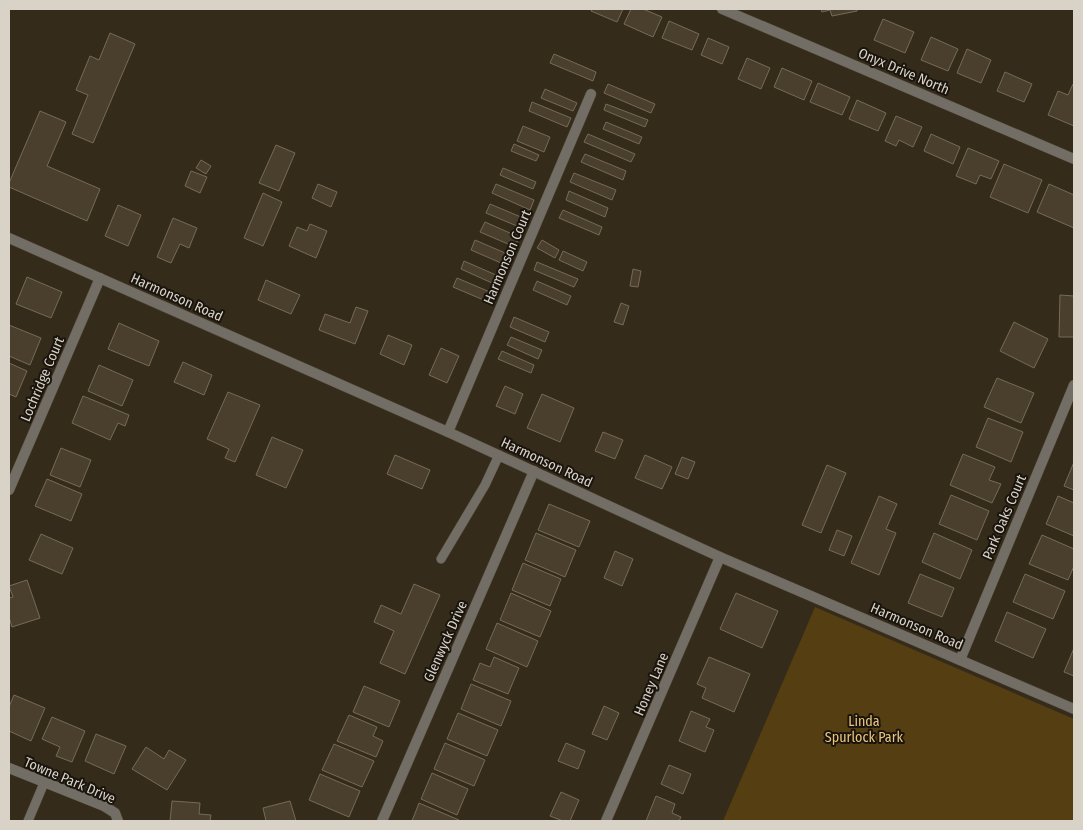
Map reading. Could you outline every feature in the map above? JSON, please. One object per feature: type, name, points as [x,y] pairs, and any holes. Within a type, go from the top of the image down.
[{"type":"street","name":"Onyx Drive North","points":[[722,9],[1074,159]]},
{"type":"street","name":"Harmonson Court","points":[[448,432],[591,94]]},
{"type":"street","name":"Harmonson Road","points":[[9,238],[448,432],[720,557],[1074,709]]},
{"type":"street","name":"Lochridge Court","points":[[9,490],[100,278]]},
{"type":"street","name":"Park Oaks Court","points":[[960,660],[1074,385]]},
{"type":"street","name":"Glenwyck Drive","points":[[382,821],[534,471]]},
{"type":"street","name":"Honey Lane","points":[[606,821],[720,557]]},
{"type":"street","name":"Towne Park Drive","points":[[9,768],[104,806],[115,813],[118,820]]},
{"type":"lane","points":[[441,559],[485,485],[499,455]]},
{"type":"lane","points":[[28,821],[44,783]]},
{"type":"green space","name":"Linda Spurlock Park","points":[[815,607],[1074,719],[1074,821],[723,821]]},
{"type":"building","points":[[592,9],[623,9],[617,22],[591,11]]},
{"type":"building","points":[[631,9],[643,9],[662,17],[653,37],[624,24]]},
{"type":"building","points":[[821,9],[857,9],[857,11],[832,16],[830,10],[822,12]]},
{"type":"building","points":[[883,19],[914,32],[905,53],[874,40]]},
{"type":"building","points":[[669,21],[699,34],[692,50],[662,38]]},
{"type":"building","points":[[110,33],[135,44],[93,143],[72,134],[88,95],[76,90],[90,56],[99,60]]},
{"type":"building","points":[[931,37],[958,49],[948,71],[921,60]]},
{"type":"building","points":[[708,38],[729,47],[722,64],[701,55]]},
{"type":"building","points":[[967,49],[991,60],[981,83],[957,73]]},
{"type":"building","points":[[554,54],[596,72],[593,81],[550,63]]},
{"type":"building","points":[[747,58],[770,68],[761,89],[738,79]]},
{"type":"building","points":[[782,68],[812,81],[804,100],[774,87]]},
{"type":"building","points":[[1005,72],[1032,84],[1024,102],[997,91]]},
{"type":"building","points":[[818,83],[850,97],[842,115],[810,102]]},
{"type":"building","points":[[608,84],[655,104],[651,113],[604,93]]},
{"type":"building","points":[[1073,84],[1074,126],[1048,115],[1058,91],[1068,95]]},
{"type":"building","points":[[545,89],[577,103],[573,111],[541,98]]},
{"type":"building","points":[[857,100],[886,113],[878,131],[849,119]]},
{"type":"building","points":[[532,102],[571,118],[567,127],[529,111]]},
{"type":"building","points":[[606,104],[648,120],[645,127],[604,110]]},
{"type":"building","points":[[40,111],[66,122],[47,166],[100,189],[87,221],[9,187],[9,183]]},
{"type":"building","points":[[896,116],[922,127],[913,147],[899,140],[896,146],[885,141]]},
{"type":"building","points":[[606,122],[642,137],[639,144],[603,129]]},
{"type":"building","points":[[523,126],[550,137],[544,152],[517,141]]},
{"type":"building","points":[[588,134],[635,154],[631,162],[584,142]]},
{"type":"building","points":[[931,134],[960,147],[953,164],[924,151]]},
{"type":"building","points":[[514,144],[539,155],[536,161],[511,151]]},
{"type":"building","points":[[276,145],[295,153],[279,191],[259,183]]},
{"type":"building","points":[[968,148],[999,161],[991,179],[980,175],[976,184],[956,176]]},
{"type":"building","points":[[585,154],[626,171],[623,180],[581,162]]},
{"type":"building","points":[[201,160],[211,166],[206,174],[196,168]]},
{"type":"building","points":[[1004,164],[1042,180],[1028,213],[990,197]]},
{"type":"building","points":[[503,168],[536,182],[533,189],[500,175]]},
{"type":"building","points":[[191,171],[207,177],[200,193],[185,186]]},
{"type":"building","points":[[574,173],[616,190],[612,200],[570,182]]},
{"type":"building","points":[[318,184],[337,192],[331,207],[312,198]]},
{"type":"building","points":[[496,184],[534,200],[530,210],[492,193]]},
{"type":"building","points":[[1049,184],[1074,195],[1074,228],[1037,212]]},
{"type":"building","points":[[569,191],[608,208],[605,217],[566,200]]},
{"type":"building","points":[[263,193],[282,202],[263,246],[244,238]]},
{"type":"building","points":[[490,204],[528,220],[524,229],[486,213]]},
{"type":"building","points":[[118,205],[141,215],[128,246],[105,236]]},
{"type":"building","points":[[563,210],[602,227],[599,235],[559,218]]},
{"type":"building","points":[[173,218],[197,228],[189,248],[180,244],[171,263],[157,257]]},
{"type":"building","points":[[485,222],[519,237],[515,247],[480,232]]},
{"type":"building","points":[[310,224],[327,231],[316,258],[289,246],[297,227],[307,231]]},
{"type":"building","points":[[475,240],[512,256],[508,266],[471,250]]},
{"type":"building","points":[[542,240],[559,250],[555,258],[537,248]]},
{"type":"building","points":[[563,251],[587,262],[583,271],[559,260]]},
{"type":"building","points":[[464,261],[496,275],[492,283],[461,269]]},
{"type":"building","points":[[537,262],[578,279],[574,287],[534,270]]},
{"type":"building","points":[[633,269],[641,271],[638,287],[630,286]]},
{"type":"building","points":[[27,277],[62,292],[51,318],[16,304]]},
{"type":"building","points":[[457,278],[490,292],[486,301],[453,287]]},
{"type":"building","points":[[266,280],[300,295],[291,314],[258,300]]},
{"type":"building","points":[[537,281],[571,296],[567,305],[533,290]]},
{"type":"building","points":[[1060,295],[1074,296],[1074,337],[1059,337]]},
{"type":"building","points":[[621,303],[629,306],[623,325],[614,322]]},
{"type":"building","points":[[356,307],[368,311],[355,344],[319,330],[325,314],[350,323]]},
{"type":"building","points":[[514,317],[549,332],[545,342],[510,327]]},
{"type":"building","points":[[1014,322],[1048,339],[1034,368],[1000,351]]},
{"type":"building","points":[[119,323],[159,341],[149,366],[108,349]]},
{"type":"building","points":[[9,325],[41,338],[30,365],[9,356]]},
{"type":"building","points":[[388,335],[412,345],[404,365],[380,354]]},
{"type":"building","points":[[511,337],[542,350],[538,359],[507,345]]},
{"type":"building","points":[[441,348],[459,356],[447,383],[429,375]]},
{"type":"building","points":[[502,351],[534,365],[531,373],[498,359]]},
{"type":"building","points":[[183,362],[212,375],[204,395],[174,382]]},
{"type":"building","points":[[9,363],[27,371],[16,397],[9,394]]},
{"type":"building","points":[[99,365],[133,380],[122,406],[88,391]]},
{"type":"building","points":[[997,378],[1034,393],[1021,423],[984,407]]},
{"type":"building","points":[[505,386],[523,394],[515,414],[496,406]]},
{"type":"building","points":[[228,392],[260,405],[235,462],[225,458],[229,449],[207,439]]},
{"type":"building","points":[[542,394],[574,408],[560,442],[527,428]]},
{"type":"building","points":[[83,396],[129,415],[125,426],[118,423],[110,440],[72,423]]},
{"type":"building","points":[[988,418],[1023,432],[1011,462],[976,447]]},
{"type":"building","points":[[603,432],[623,440],[615,459],[595,451]]},
{"type":"building","points":[[272,437],[303,450],[286,488],[256,475]]},
{"type":"building","points":[[61,448],[91,460],[80,487],[50,475]]},
{"type":"building","points":[[963,454],[995,467],[989,480],[1001,484],[992,503],[950,485]]},
{"type":"building","points":[[395,455],[430,470],[422,489],[387,474]]},
{"type":"building","points":[[645,455],[672,467],[662,489],[635,478]]},
{"type":"building","points":[[682,457],[695,462],[688,479],[675,474]]},
{"type":"building","points":[[1074,462],[1074,490],[1064,486]]},
{"type":"building","points":[[827,465],[846,473],[821,533],[802,525]]},
{"type":"building","points":[[47,479],[82,494],[71,521],[35,506]]},
{"type":"building","points":[[951,495],[989,511],[977,540],[939,524]]},
{"type":"building","points":[[879,496],[897,504],[886,529],[896,533],[879,575],[851,563]]},
{"type":"building","points":[[1058,496],[1074,503],[1074,536],[1046,524]]},
{"type":"building","points":[[549,504],[590,521],[579,547],[538,530]]},
{"type":"building","points":[[837,530],[852,536],[844,556],[829,550]]},
{"type":"building","points":[[536,533],[576,550],[565,577],[525,560]]},
{"type":"building","points":[[934,533],[972,550],[960,579],[922,562]]},
{"type":"building","points":[[41,534],[73,548],[62,574],[29,560]]},
{"type":"building","points":[[1042,535],[1074,549],[1074,566],[1068,580],[1029,564]]},
{"type":"building","points":[[615,551],[633,559],[622,586],[604,578]]},
{"type":"building","points":[[523,563],[561,579],[550,606],[512,590]]},
{"type":"building","points":[[920,574],[954,588],[942,617],[908,603]]},
{"type":"building","points":[[1025,574],[1065,591],[1053,619],[1013,602]]},
{"type":"building","points":[[27,580],[40,618],[12,627],[9,617],[9,598],[13,597],[9,586]]},
{"type":"building","points":[[414,584],[440,595],[405,674],[380,663],[394,631],[374,622],[381,605],[401,614]]},
{"type":"building","points":[[511,593],[551,611],[540,637],[500,620]]},
{"type":"building","points":[[736,593],[778,611],[762,648],[720,629]]},
{"type":"building","points":[[1007,612],[1046,629],[1033,658],[995,641]]},
{"type":"building","points":[[497,623],[538,641],[527,667],[486,649]]},
{"type":"building","points":[[1074,648],[1074,676],[1064,672]]},
{"type":"building","points":[[494,657],[519,668],[508,694],[473,680],[480,663],[490,667]]},
{"type":"building","points":[[709,657],[750,674],[734,712],[702,698],[706,688],[697,684]]},
{"type":"building","points":[[471,684],[511,701],[501,726],[461,709]]},
{"type":"building","points":[[364,686],[400,701],[389,727],[353,712]]},
{"type":"building","points":[[14,695],[45,708],[31,741],[9,731],[9,707]]},
{"type":"building","points":[[604,706],[619,713],[607,740],[592,734]]},
{"type":"building","points":[[691,711],[710,719],[706,727],[714,730],[705,752],[679,741]]},
{"type":"building","points":[[458,713],[498,730],[487,756],[447,739]]},
{"type":"building","points":[[349,715],[377,727],[373,736],[383,741],[376,757],[337,741]]},
{"type":"building","points":[[52,717],[85,731],[72,762],[56,756],[60,747],[42,739]]},
{"type":"building","points":[[96,734],[126,746],[114,774],[85,761]]},
{"type":"building","points":[[445,743],[485,760],[474,786],[434,769]]},
{"type":"building","points":[[566,743],[585,751],[578,769],[558,761]]},
{"type":"building","points":[[334,744],[374,761],[362,787],[322,770]]},
{"type":"building","points":[[146,747],[164,759],[169,750],[186,760],[167,790],[132,769]]},
{"type":"building","points":[[669,765],[691,774],[683,794],[661,784]]},
{"type":"building","points":[[432,773],[468,789],[457,815],[421,799]]},
{"type":"building","points":[[320,774],[360,791],[349,817],[309,800]]},
{"type":"building","points":[[561,792],[579,800],[570,821],[563,821],[550,816]]},
{"type":"building","points":[[656,796],[675,804],[672,813],[681,817],[679,821],[646,821]]},
{"type":"building","points":[[172,801],[200,803],[199,814],[211,815],[210,821],[170,821]]},
{"type":"building","points":[[290,801],[296,821],[266,821],[263,808]]},
{"type":"building","points":[[419,803],[459,820],[459,821],[412,821]]}]
